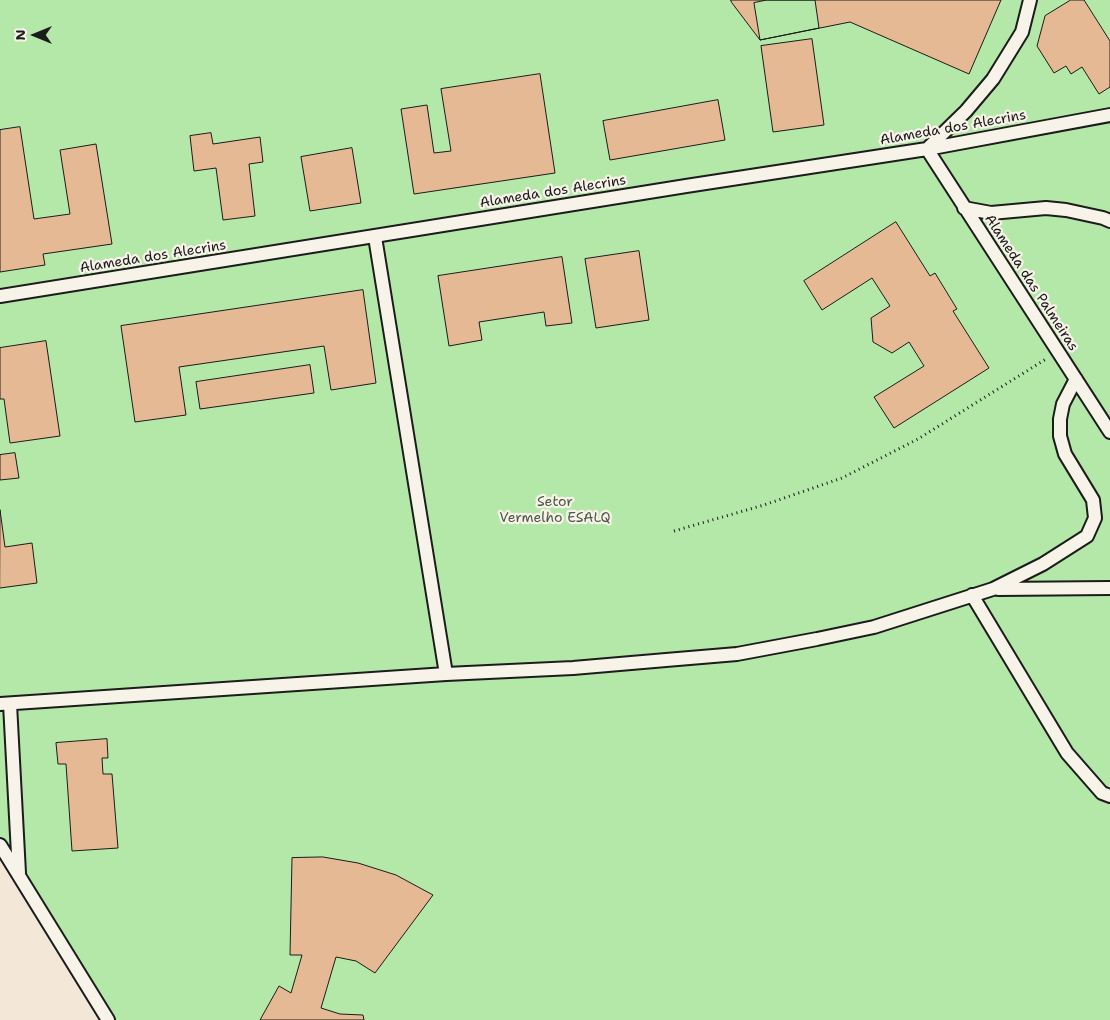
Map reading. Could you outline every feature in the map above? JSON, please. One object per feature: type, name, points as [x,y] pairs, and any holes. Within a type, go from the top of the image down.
[{"type":"lane","points":[[927,149],[966,111],[993,79],[1022,32],[1030,0]]},
{"type":"lane","name":"Alameda dos Alecrins","points":[[0,296],[927,149],[1110,115]]},
{"type":"lane","name":"Alameda das Palmeiras","points":[[927,149],[1110,432]]},
{"type":"lane","points":[[964,208],[991,213],[1046,208],[1066,210],[1110,221]]},
{"type":"lane","points":[[375,237],[446,674]]},
{"type":"lane","points":[[19,876],[5,704],[446,674],[573,668],[737,654],[874,627],[993,589],[1043,564],[1087,536],[1095,518],[1093,500],[1065,454],[1060,436],[1060,419],[1063,404],[1076,379]]},
{"type":"lane","points":[[993,589],[1110,588]]},
{"type":"lane","points":[[972,595],[1068,753],[1102,793],[1110,796]]},
{"type":"lane","points":[[0,845],[108,1020]]},
{"type":"path","points":[[674,530],[764,505],[842,478],[918,439],[1058,352]]},
{"type":"green space","name":"Setor Vermelho ESALQ","points":[[0,0],[1110,0],[1110,1020],[110,1020],[0,846]]},
{"type":"building","points":[[731,0],[1001,0],[969,74],[850,22],[760,40]]},
{"type":"building","points":[[767,0],[815,0],[819,28],[760,40],[754,3]]},
{"type":"building","points":[[1071,0],[1084,0],[1110,41],[1110,87],[1099,94],[1082,67],[1071,74],[1066,66],[1054,73],[1037,46],[1045,16]]},
{"type":"building","points":[[812,39],[824,125],[773,132],[761,46]]},
{"type":"building","points":[[540,74],[555,173],[414,194],[401,109],[427,105],[434,153],[451,151],[441,89]]},
{"type":"building","points":[[718,100],[725,140],[610,160],[603,121]]},
{"type":"building","points":[[20,127],[34,219],[70,214],[60,150],[96,144],[112,244],[43,254],[45,265],[0,272],[0,130]]},
{"type":"building","points":[[211,133],[213,144],[260,137],[263,162],[249,164],[255,216],[223,220],[216,168],[194,171],[190,136]]},
{"type":"building","points":[[352,148],[361,203],[310,211],[301,157]]},
{"type":"building","points":[[896,222],[930,276],[935,273],[957,309],[953,311],[989,368],[894,428],[874,397],[924,366],[909,342],[892,353],[873,342],[871,318],[890,306],[872,278],[822,310],[804,281]]},
{"type":"building","points":[[639,251],[649,320],[596,328],[585,259]]},
{"type":"building","points":[[562,257],[572,323],[546,326],[544,312],[479,322],[482,340],[449,346],[438,276]]},
{"type":"building","points":[[363,290],[376,383],[331,390],[324,346],[179,367],[186,415],[135,422],[121,326]]},
{"type":"building","points":[[46,341],[60,436],[10,443],[4,399],[0,399],[0,348]]},
{"type":"building","points":[[310,365],[314,393],[200,409],[196,382]]},
{"type":"building","points":[[15,453],[19,478],[0,480],[0,455]]},
{"type":"building","points":[[0,510],[5,547],[32,543],[37,583],[0,588]]},
{"type":"building","points":[[107,739],[108,758],[102,758],[103,774],[112,774],[118,848],[72,851],[66,764],[58,764],[56,743]]},
{"type":"building","points":[[323,857],[358,863],[396,875],[433,895],[375,973],[356,961],[336,957],[321,1008],[340,1014],[363,1015],[364,1020],[260,1020],[279,986],[291,993],[302,955],[290,955],[292,858]]}]
